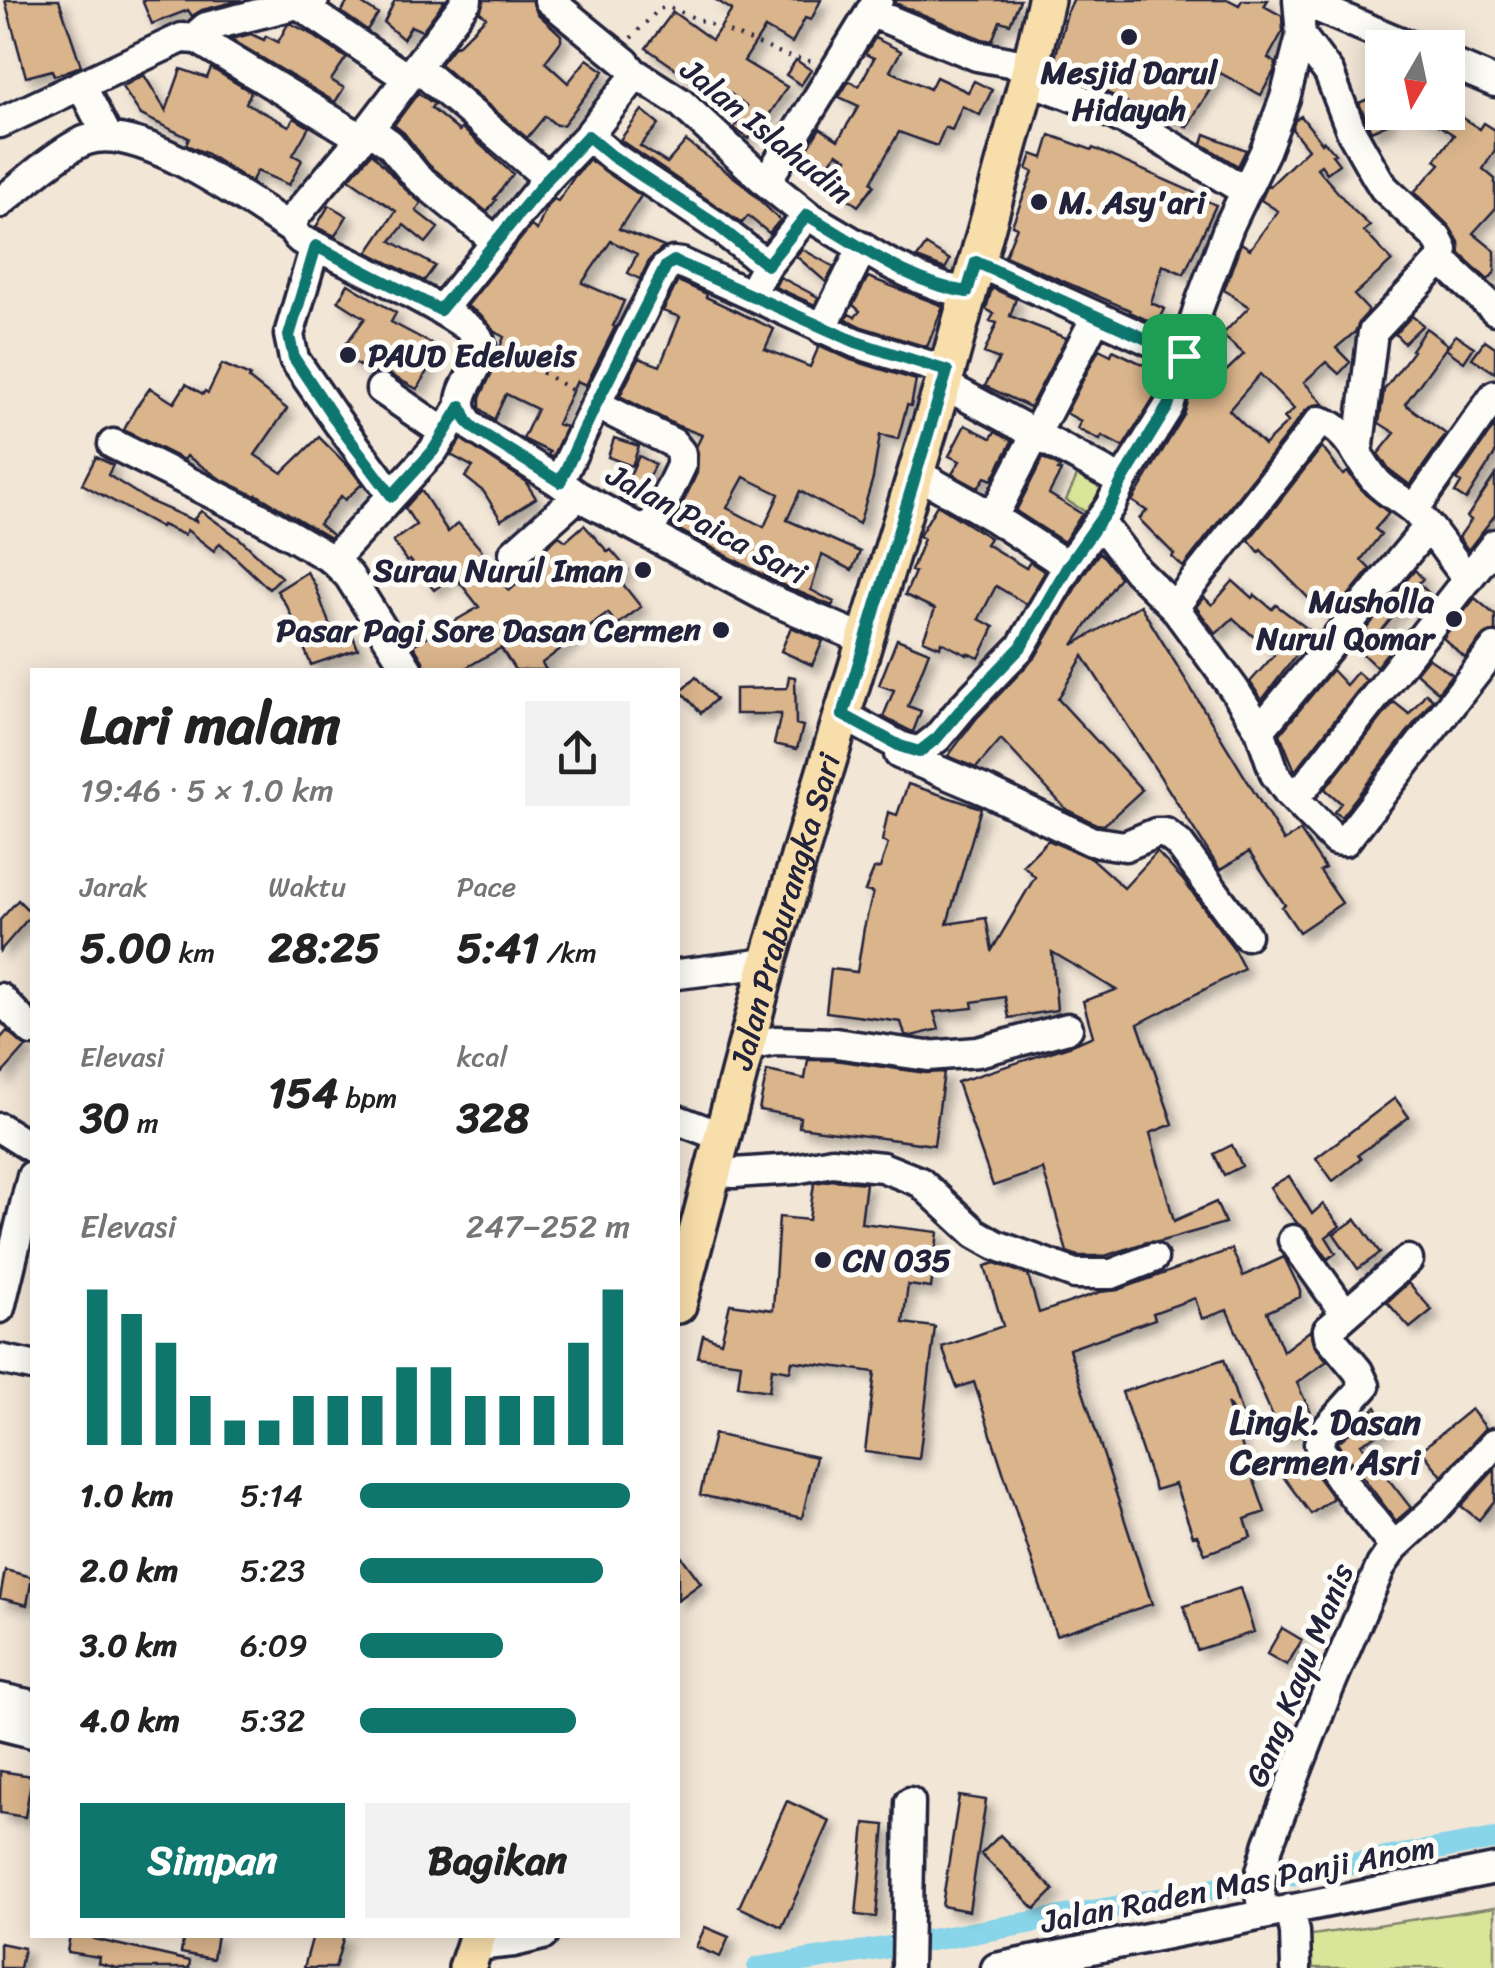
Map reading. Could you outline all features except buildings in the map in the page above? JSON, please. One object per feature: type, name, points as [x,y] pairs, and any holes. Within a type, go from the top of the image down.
[{"type":"main road","name":"Jalan Praburangka Sari","points":[[680,1296],[768,963],[945,378],[1046,0]]},
{"type":"street","points":[[392,496],[294,358],[289,336],[303,239],[293,222],[467,0]]},
{"type":"street","name":"Jalan Islahudin","points":[[549,0],[624,63],[680,103],[807,215],[862,247],[946,288],[972,277],[1096,317],[1184,356]]},
{"type":"street","points":[[841,722],[919,752],[937,738],[1021,647],[1168,406],[1229,226],[1285,98],[1301,36],[1299,0],[1371,30]]},
{"type":"street","points":[[0,123],[182,38],[198,36],[206,27],[308,2],[412,72],[548,178]]},
{"type":"street","points":[[766,182],[874,6],[977,56],[1029,74],[1106,109],[1245,191]]},
{"type":"street","points":[[198,36],[204,45],[390,144],[417,177],[496,241]]},
{"type":"street","points":[[1301,36],[1329,72],[1352,133],[1384,188],[1437,238],[1443,250],[1440,260],[1373,332],[1358,452]]},
{"type":"street","points":[[440,310],[629,86],[624,63]]},
{"type":"street","points":[[1465,69],[1495,82]]},
{"type":"street","points":[[82,85],[108,138]]},
{"type":"street","points":[[588,136],[767,265]]},
{"type":"street","points":[[0,202],[88,139],[108,138],[164,152],[210,177],[303,239],[440,310],[476,334],[480,355],[446,433],[332,560]]},
{"type":"street","points":[[750,295],[767,265],[807,215]]},
{"type":"street","points":[[822,328],[862,247]]},
{"type":"street","points":[[1440,260],[1495,310]]},
{"type":"street","points":[[514,553],[569,489],[596,404],[671,262],[682,263],[822,328],[945,378],[1035,436],[1122,481]]},
{"type":"street","points":[[993,517],[1096,317]]},
{"type":"street","points":[[381,389],[446,433]]},
{"type":"street","points":[[1260,730],[1421,519],[1495,395]]},
{"type":"street","points":[[596,404],[674,443],[681,453],[681,466],[649,533]]},
{"type":"street","name":"Jalan Paica Sari","points":[[461,406],[475,429],[569,489],[772,600],[866,640]]},
{"type":"street","points":[[1174,607],[1317,422],[1323,420],[1358,452],[1381,487],[1421,519],[1468,580]]},
{"type":"street","points":[[113,444],[261,518],[332,560],[350,576],[407,668]]},
{"type":"street","points":[[916,473],[1068,566]]},
{"type":"street","points":[[1100,521],[1137,570],[1174,607],[1234,689],[1260,730],[1275,774],[1288,792],[1335,840],[1345,842],[1495,648]]},
{"type":"street","points":[[1288,792],[1296,792],[1309,781],[1495,544]]},
{"type":"street","points":[[841,722],[1091,840],[1125,846],[1156,832],[1165,833],[1179,844],[1246,935]]},
{"type":"street","points":[[680,974],[768,963]]},
{"type":"street","points":[[0,998],[30,1029]]},
{"type":"street","points":[[746,1046],[776,1041],[835,1043],[928,1056],[978,1052],[1068,1028]]},
{"type":"street","points":[[680,1121],[723,1137]]},
{"type":"street","points":[[0,1128],[30,1147]]},
{"type":"street","points":[[713,1172],[795,1169],[832,1162],[882,1168],[920,1182],[975,1233],[1075,1274],[1112,1274],[1153,1258]]},
{"type":"street","points":[[0,1308],[30,1184]]},
{"type":"street","points":[[1293,1240],[1345,1313]]},
{"type":"street","points":[[1394,1547],[1340,1480],[1320,1444],[1322,1435],[1365,1386],[1328,1333],[1330,1326],[1408,1260]]},
{"type":"street","points":[[0,1342],[30,1350]]},
{"type":"street","points":[[0,1359],[30,1366]]},
{"type":"street","name":"Gang Kayu Manis","points":[[1268,1897],[1269,1843],[1381,1566],[1394,1547],[1433,1512],[1495,1444]]},
{"type":"street","points":[[0,1698],[30,1705]]},
{"type":"street","points":[[0,1726],[30,1733]]},
{"type":"street","points":[[907,1967],[910,1802]]},
{"type":"street","name":"Jalan Raden Mas Panji Anom","points":[[996,1968],[1058,1962],[1268,1897],[1495,1868]]},
{"type":"street","points":[[1268,1897],[1295,1932],[1296,1968]]},
{"type":"street","points":[[473,1950],[531,1938]]},
{"type":"path","points":[[624,63],[659,9],[668,6],[785,55],[837,66]]},
{"type":"path","points":[[476,334],[596,404]]},
{"type":"green space","points":[[1083,463],[1119,482],[1097,519],[1066,500]]},
{"type":"green space","points":[[1495,1907],[1495,1968],[1304,1968],[1306,1936]]},
{"type":"waterway","points":[[758,1968],[1495,1839]]},
{"type":"place","name":"Mesjid Darul Hidayah","points":[[1129,37]]},
{"type":"place","name":"M. Asy'ari","points":[[1039,202]]},
{"type":"place","name":"PAUD Edelweis","points":[[348,355]]},
{"type":"place","name":"Surau Nurul Iman","points":[[643,570]]},
{"type":"place","name":"Musholla Nurul Qomar","points":[[1454,619]]},
{"type":"place","name":"Pasar Pagi Sore Dasan Cermen","points":[[721,630]]},
{"type":"place","name":"CN 035","points":[[823,1260]]},
{"type":"district","name":"Lingk. Dasan Cermen Asri","points":[[1325,1442]]},
{"type":"route","points":[[588,136],[767,265],[807,215],[921,279],[967,292],[976,262],[1184,356],[1168,406],[1021,647],[937,738],[914,752],[843,715],[947,371],[816,326],[674,261],[666,266],[560,482],[475,429],[461,406],[433,451],[392,496],[302,371],[289,336],[316,246],[440,310],[548,178],[588,136]]}]
